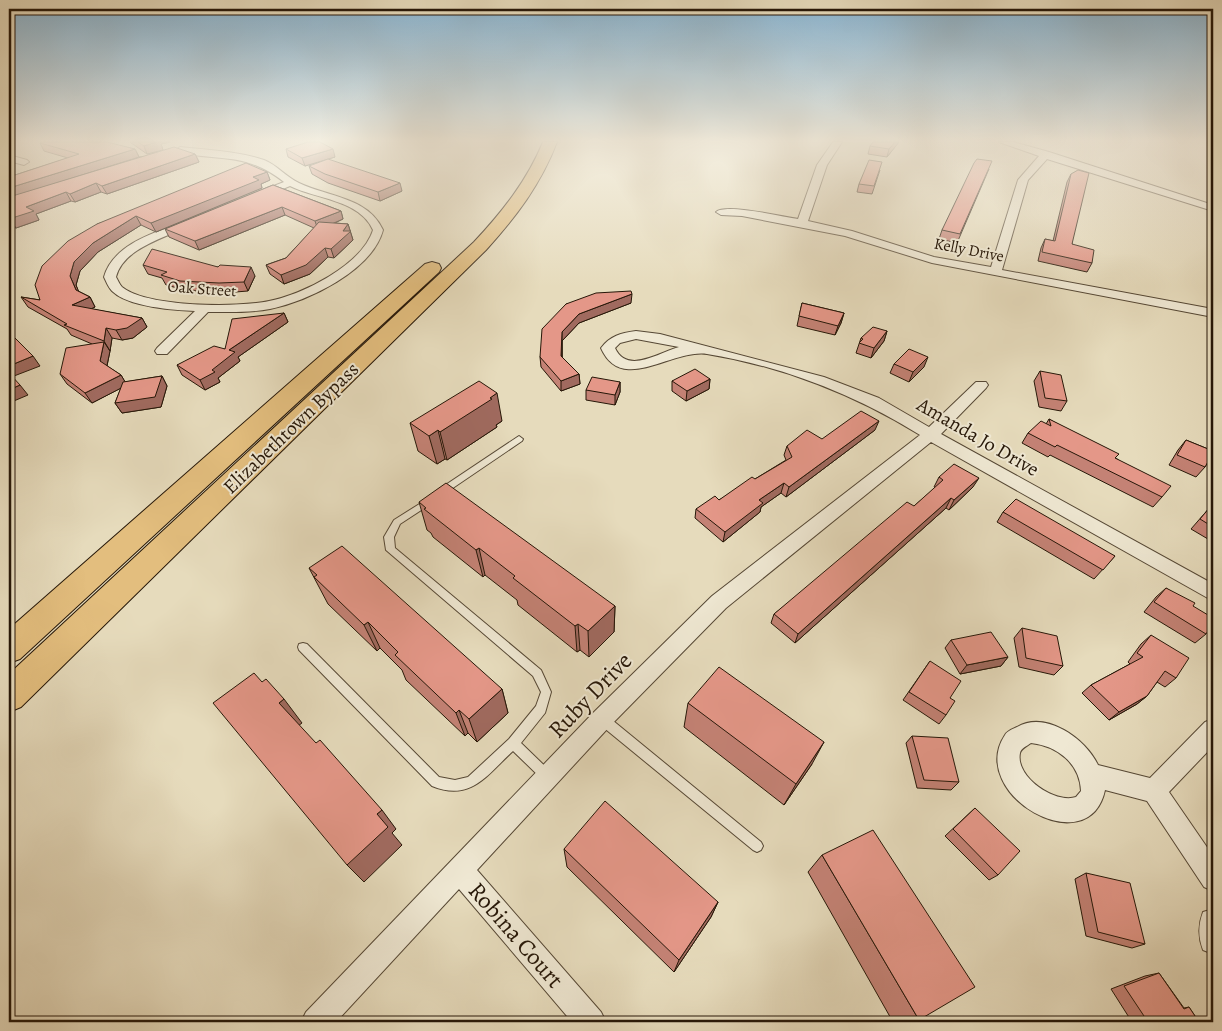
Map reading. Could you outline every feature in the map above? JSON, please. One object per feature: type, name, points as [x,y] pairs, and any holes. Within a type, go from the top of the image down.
[{"type":"highway","name":"Elizabethtown Bypass","points":[[9,649],[464,239],[503,190]]},
{"type":"highway","name":"Elizabethtown Bypass","points":[[9,696],[480,246],[527,190]]},
{"type":"street","points":[[243,201],[271,190]]},
{"type":"street","name":"Oak Street","points":[[200,218],[138,246],[121,258],[115,264],[110,277],[115,287],[130,295],[170,305],[204,309],[256,308],[305,294],[337,277],[364,254],[374,242],[378,230],[377,224],[369,215],[357,208],[306,190]]},
{"type":"street","points":[[802,224],[813,190]]},
{"type":"street","points":[[995,272],[1020,190]]},
{"type":"street","points":[[1158,190],[1213,208]]},
{"type":"street","name":"Kelly Drive","points":[[721,212],[742,213],[848,233],[916,256],[1213,313]]},
{"type":"street","points":[[162,350],[204,309]]},
{"type":"street","name":"Amanda Jo Drive","points":[[708,350],[678,352],[654,363],[635,366],[614,359],[608,348],[618,338],[640,335],[708,350],[784,369],[842,388],[877,403],[930,435],[1213,593]]},
{"type":"street","name":"Ruby Drive","points":[[316,1022],[602,719],[719,602],[930,435],[982,385]]},
{"type":"street","points":[[1154,791],[1213,730]]},
{"type":"street","points":[[1091,776],[1154,791],[1213,878]]},
{"type":"street","name":"Robina Court","points":[[460,870],[591,1022]]},
{"type":"street","points":[[1213,922],[1213,940]]},
{"type":"lane","points":[[303,648],[436,782],[455,786],[471,782],[513,743],[541,708],[546,692],[537,673],[391,550],[388,537],[397,522],[519,440]]},
{"type":"lane","points":[[602,719],[758,846]]},
{"type":"lane","points":[[513,743],[548,777]]},
{"type":"building","points":[[32,190],[79,190],[70,194],[66,192],[26,207],[34,211],[9,219],[9,197]]},
{"type":"building","points":[[180,190],[234,190],[151,223],[136,216],[93,243],[74,262],[70,276],[76,290],[90,297],[72,305],[142,318],[127,328],[116,330],[106,328],[104,341],[64,325],[67,324],[21,297],[40,300],[35,285],[42,266],[68,241],[97,224]]},
{"type":"building","points":[[260,190],[286,190],[341,211],[315,221],[282,207],[195,241],[165,229]]},
{"type":"building","points":[[961,190],[979,190],[960,234],[942,230]]},
{"type":"building","points":[[1067,190],[1085,190],[1072,244],[1094,250],[1092,263],[1042,252],[1045,239],[1055,241]]},
{"type":"building","points":[[319,222],[348,224],[343,231],[351,231],[331,249],[325,248],[306,265],[281,275],[266,265],[286,258]]},
{"type":"building","points":[[152,249],[218,267],[220,265],[251,267],[244,282],[180,281],[161,275],[167,272],[143,265]]},
{"type":"building","points":[[631,291],[632,294],[579,314],[562,332],[561,356],[579,374],[561,381],[540,357],[542,329],[566,304],[596,293]]},
{"type":"building","points":[[802,303],[844,313],[838,326],[799,316]]},
{"type":"building","points":[[284,313],[229,350],[235,352],[212,370],[215,372],[200,380],[177,365],[214,346],[225,349],[232,319]]},
{"type":"building","points":[[873,327],[887,331],[874,348],[859,343],[863,339],[861,338]]},
{"type":"building","points":[[9,332],[33,356],[9,366]]},
{"type":"building","points":[[104,342],[100,361],[121,375],[85,393],[60,374],[66,348]]},
{"type":"building","points":[[909,349],[928,357],[913,372],[894,364]]},
{"type":"building","points":[[695,369],[710,379],[687,391],[672,381]]},
{"type":"building","points":[[1040,371],[1061,375],[1067,401],[1045,398]]},
{"type":"building","points":[[9,374],[20,385],[9,390]]},
{"type":"building","points":[[162,376],[155,397],[115,403],[123,382]]},
{"type":"building","points":[[592,377],[620,382],[615,395],[586,390]]},
{"type":"building","points":[[479,381],[497,393],[490,398],[492,399],[440,432],[438,430],[429,436],[410,423]]},
{"type":"building","points":[[861,411],[879,421],[789,487],[784,483],[759,500],[763,503],[725,532],[696,509],[715,496],[719,500],[752,477],[755,479],[792,457],[787,446],[807,430],[822,439]]},
{"type":"building","points":[[1049,419],[1119,454],[1115,458],[1171,486],[1162,497],[1057,445],[1055,447],[1028,433],[1041,421],[1051,426]]},
{"type":"building","points":[[1186,440],[1213,451],[1205,467],[1177,455]]},
{"type":"building","points":[[954,464],[979,478],[954,500],[951,498],[798,634],[774,614],[907,502],[914,506],[943,480],[939,477]]},
{"type":"building","points":[[446,483],[615,606],[588,631],[578,624],[575,626],[513,578],[515,576],[479,548],[476,550],[424,509],[426,508],[419,502]]},
{"type":"building","points":[[1016,499],[1115,556],[1103,570],[1003,512]]},
{"type":"building","points":[[1211,506],[1213,507],[1213,527],[1200,519]]},
{"type":"building","points":[[342,546],[502,689],[469,719],[459,710],[456,713],[395,655],[398,652],[368,622],[364,625],[314,577],[317,575],[309,568]]},
{"type":"building","points":[[1166,588],[1195,603],[1193,606],[1213,618],[1213,623],[1206,634],[1154,602]]},
{"type":"building","points":[[1022,628],[1057,636],[1063,666],[1026,658]]},
{"type":"building","points":[[991,632],[1008,657],[967,665],[951,640]]},
{"type":"building","points":[[1151,635],[1189,658],[1176,678],[1165,671],[1147,696],[1119,712],[1091,685],[1143,657],[1137,653]]},
{"type":"building","points":[[930,661],[961,681],[950,698],[955,701],[946,715],[909,692]]},
{"type":"building","points":[[719,667],[824,742],[796,784],[688,703]]},
{"type":"building","points":[[254,673],[262,682],[266,679],[284,699],[279,703],[316,743],[320,740],[382,810],[377,814],[388,827],[347,865],[213,703]]},
{"type":"building","points":[[912,736],[948,738],[959,782],[924,780]]},
{"type":"building","points":[[605,801],[718,902],[679,960],[564,849]]},
{"type":"building","points":[[975,808],[1020,851],[998,875],[953,829]]},
{"type":"building","points":[[873,830],[975,987],[919,1020],[822,855]]},
{"type":"building","points":[[1086,873],[1130,883],[1145,944],[1098,932]]},
{"type":"building","points":[[1159,973],[1184,1009],[1189,1007],[1199,1022],[1148,1022],[1124,986]]}]
